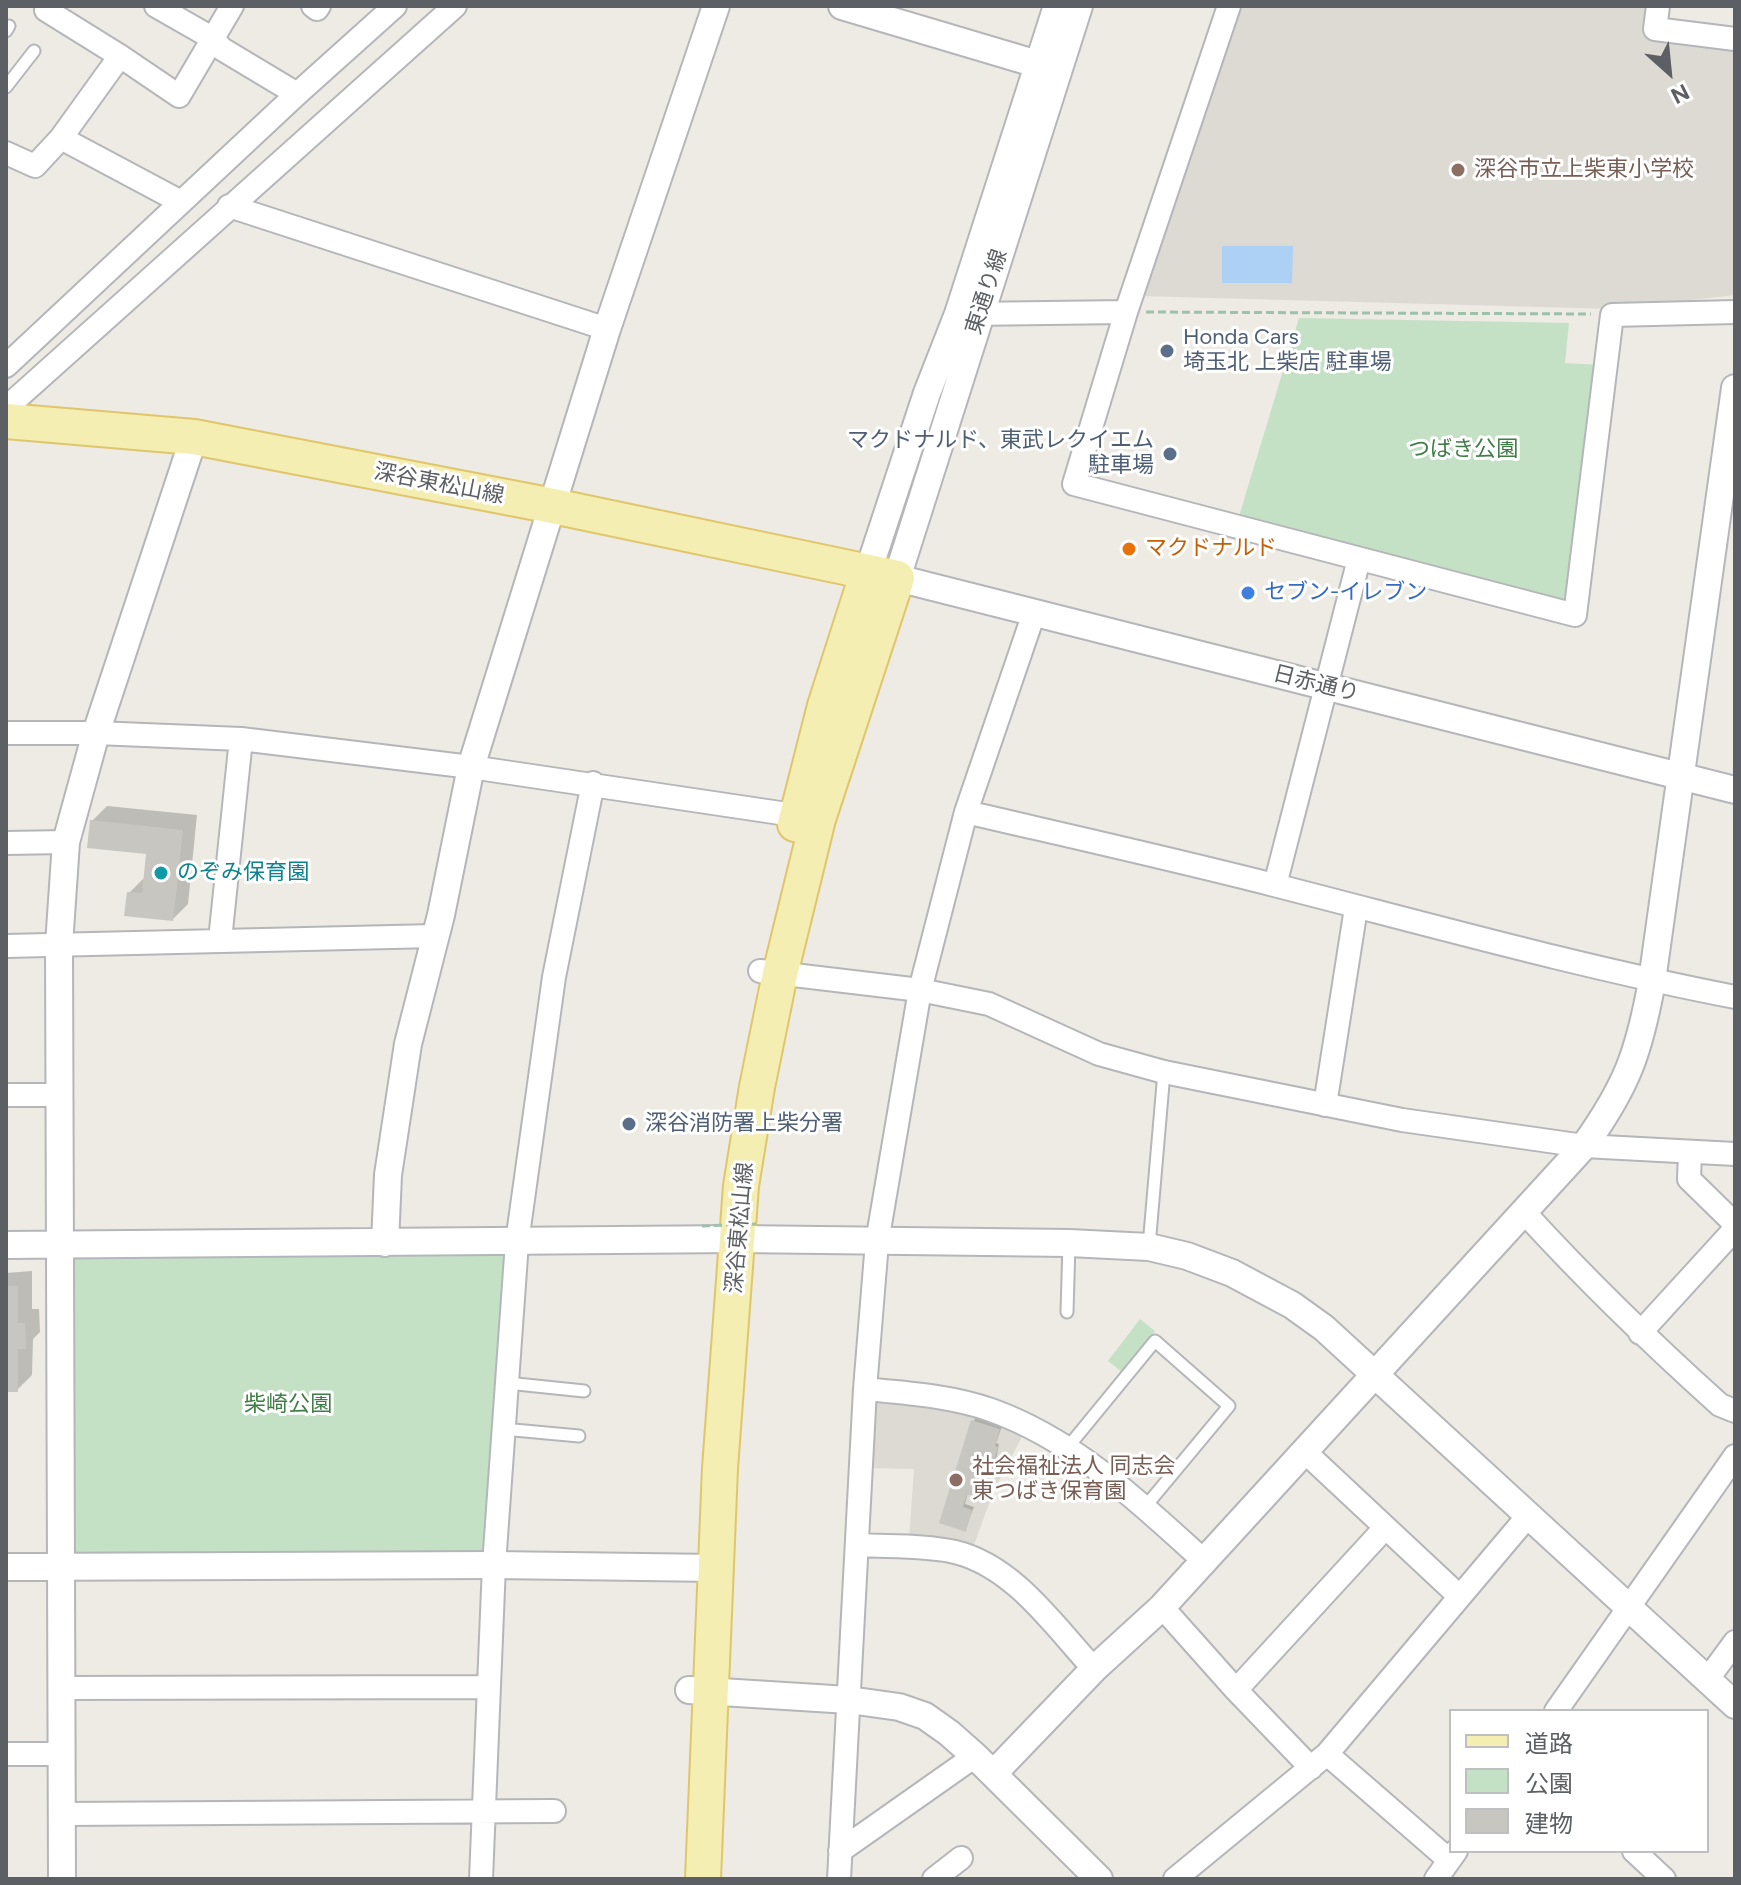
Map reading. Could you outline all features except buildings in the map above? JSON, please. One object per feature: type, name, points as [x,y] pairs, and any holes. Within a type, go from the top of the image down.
[{"type":"main road","name":"深谷東松山線","points":[[6,421],[194,437],[553,506],[883,575],[808,817],[770,973],[757,1087],[741,1186],[728,1232],[720,1468],[705,1568],[699,1691],[680,1879]]},
{"type":"main road","name":"深谷東松山線","points":[[699,1691],[703,1879]]},
{"type":"street","points":[[48,6],[46,10],[179,96],[232,6]]},
{"type":"street","points":[[156,6],[212,38],[222,49],[297,94]]},
{"type":"street","points":[[313,6],[317,9],[319,6]]},
{"type":"street","points":[[6,366],[395,6]]},
{"type":"street","points":[[6,408],[455,6]]},
{"type":"street","points":[[385,1243],[388,1175],[408,1044],[471,767],[607,329],[716,6]]},
{"type":"street","points":[[842,6],[1048,67]]},
{"type":"street","name":"東通り線","points":[[1048,67],[1057,6]]},
{"type":"street","name":"東通り線","points":[[883,575],[1048,67],[1079,6]]},
{"type":"street","points":[[1229,6],[1126,312],[1074,484],[1575,615],[1612,315],[1735,312]]},
{"type":"street","points":[[1658,6],[1655,29],[1735,39]]},
{"type":"street","points":[[6,153],[35,166],[61,138],[120,56]]},
{"type":"street","points":[[61,138],[181,202]]},
{"type":"street","points":[[229,206],[607,329]]},
{"type":"street","points":[[969,314],[1126,312]]},
{"type":"street","points":[[840,1851],[984,1765],[1162,1607],[1584,1146],[1605,1117],[1633,1062],[1644,1027],[1735,388]]},
{"type":"street","points":[[62,1879],[59,945],[66,842],[96,733],[194,437]]},
{"type":"street","points":[[1275,885],[1359,559]]},
{"type":"street","name":"日赤通り","points":[[883,575],[1735,790]]},
{"type":"street","points":[[839,1879],[865,1389],[877,1242],[920,990],[966,812],[1034,613]]},
{"type":"street","points":[[6,733],[241,739],[593,783],[808,817]]},
{"type":"street","points":[[220,940],[241,739]]},
{"type":"street","points":[[481,1879],[487,1687],[517,1242],[554,977],[593,783]]},
{"type":"street","points":[[966,812],[1275,885],[1652,981],[1735,997]]},
{"type":"street","points":[[6,843],[66,842]]},
{"type":"street","points":[[1325,1105],[1356,908]]},
{"type":"street","points":[[6,946],[435,936]]},
{"type":"street","points":[[770,973],[920,990],[989,1004],[1099,1054],[1164,1072],[1402,1120],[1584,1146],[1735,1154]]},
{"type":"street","points":[[6,1095],[59,1095]]},
{"type":"street","points":[[1640,1333],[1735,1227],[1689,1179],[1690,1152]]},
{"type":"street","points":[[1524,1212],[1640,1333],[1720,1405],[1735,1411]]},
{"type":"street","points":[[6,1245],[517,1242],[728,1232],[877,1242],[1069,1243],[1149,1247],[1187,1256],[1232,1273],[1272,1294],[1324,1328],[1735,1705]]},
{"type":"street","points":[[865,1389],[931,1396],[990,1410],[1068,1447],[1145,1507],[1204,1561]]},
{"type":"street","points":[[1304,1451],[1459,1596]]},
{"type":"street","points":[[1557,1709],[1735,1456]]},
{"type":"street","points":[[1175,1879],[1319,1761],[1528,1516]]},
{"type":"street","points":[[1236,1690],[1384,1529]]},
{"type":"street","points":[[857,1545],[955,1552],[987,1565],[1021,1590],[1094,1669]]},
{"type":"street","points":[[6,1567],[494,1565],[705,1568]]},
{"type":"street","points":[[1162,1607],[1236,1690],[1319,1761],[1452,1856],[1436,1879]]},
{"type":"street","points":[[1707,1680],[1735,1642]]},
{"type":"street","points":[[61,1688],[487,1687]]},
{"type":"street","points":[[699,1691],[849,1700],[899,1707],[925,1716],[984,1765],[1099,1879]]},
{"type":"street","points":[[6,1754],[62,1754]]},
{"type":"street","points":[[62,1814],[554,1811]]},
{"type":"street","points":[[1636,1853],[1654,1876]]},
{"type":"street","points":[[934,1879],[961,1858]]},
{"type":"lane","points":[[6,87],[34,51]]},
{"type":"lane","points":[[1149,1247],[1164,1072]]},
{"type":"lane","points":[[1067,1312],[1069,1243]]},
{"type":"lane","points":[[1068,1447],[1155,1341],[1229,1406],[1145,1507]]},
{"type":"lane","points":[[507,1383],[584,1391]]},
{"type":"lane","points":[[503,1429],[579,1436]]},
{"type":"path","points":[[1126,312],[1612,315]]},
{"type":"shaded area","name":"深谷市立上柴東小学校","points":[[1236,6],[1649,6],[1645,37],[1735,45],[1735,295],[1614,309],[1140,296]]},
{"type":"shaded area","name":"社会福祉法人 同志会 東つばき保育園","points":[[877,1400],[990,1419],[1024,1433],[994,1490],[971,1553],[909,1540],[914,1469],[868,1468],[871,1405]]},
{"type":"green space","name":"つばき公園","points":[[1299,318],[1569,323],[1565,363],[1602,365],[1571,610],[1237,523]]},
{"type":"green space","name":"柴崎公園","points":[[517,1242],[494,1565],[61,1567],[60,1245]]},
{"type":"green space","points":[[1140,1319],[1155,1331],[1122,1372],[1108,1361]]},
{"type":"water","points":[[1222,246],[1293,246],[1292,283],[1222,283]]},
{"type":"place","name":"深谷市立上柴東小学校","points":[[1458,170]]},
{"type":"place","name":"Honda Cars 埼玉北 上柴店 駐車場","points":[[1167,351]]},
{"type":"place","name":"マクドナルド、東武レクイエム 駐車場","points":[[1170,454]]},
{"type":"place","name":"マクドナルド","points":[[1129,549]]},
{"type":"place","name":"セブン-イレブン","points":[[1248,593]]},
{"type":"place","name":"のぞみ保育園","points":[[161,873]]},
{"type":"place","name":"深谷消防署上柴分署","points":[[629,1124]]},
{"type":"place","name":"社会福祉法人 同志会 東つばき保育園","points":[[956,1480]]}]
